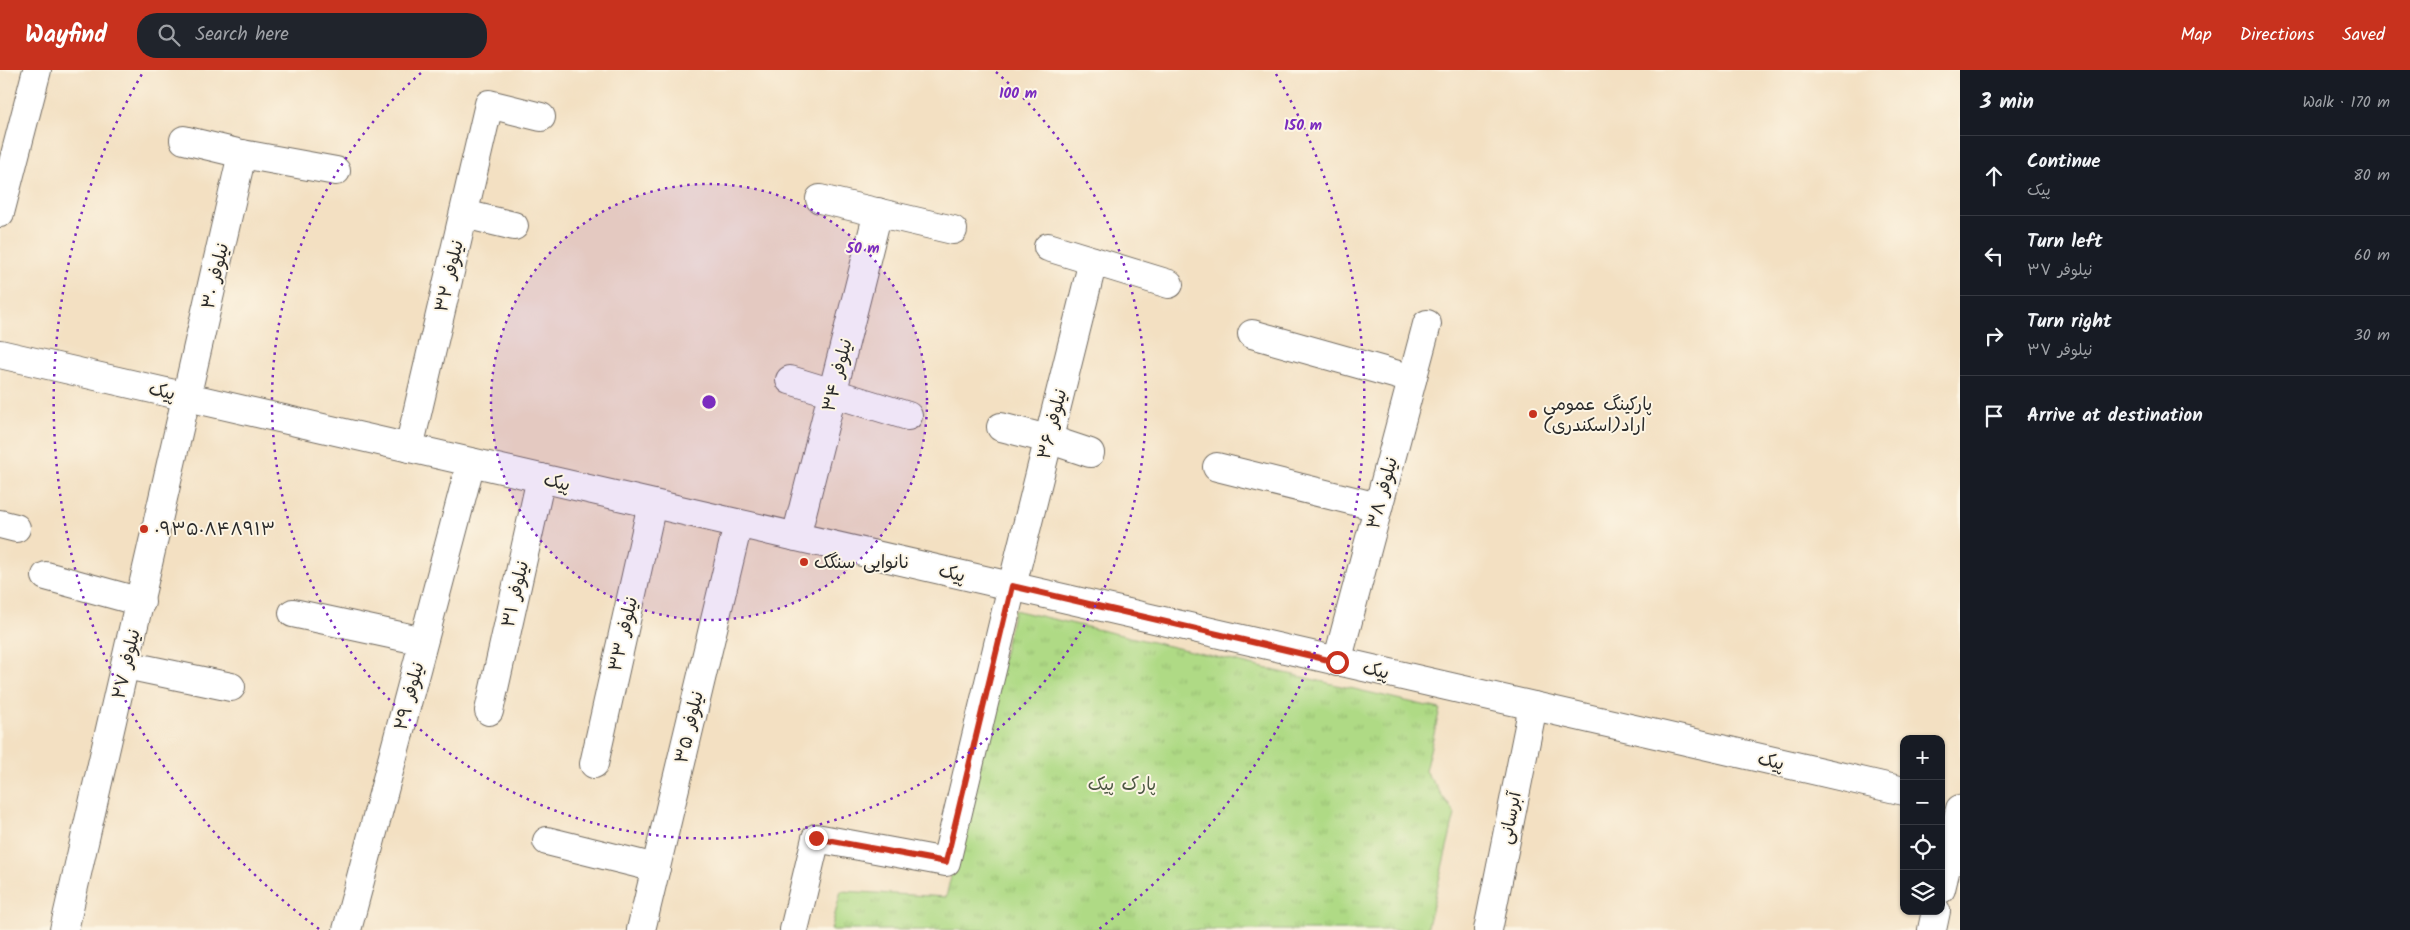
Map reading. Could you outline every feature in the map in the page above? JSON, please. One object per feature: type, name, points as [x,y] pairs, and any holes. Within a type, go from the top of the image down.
[{"type":"street","points":[[0,213],[37,70]]},
{"type":"street","name":"نیلوفر ۳۲","points":[[409,448],[489,104],[541,117]]},
{"type":"street","points":[[184,140],[242,154],[336,171]]},
{"type":"street","name":"نیلوفر ۳۰","points":[[187,397],[242,154]]},
{"type":"street","points":[[820,199],[953,230]]},
{"type":"street","name":"نیلوفر ۳۴","points":[[796,537],[878,212]]},
{"type":"street","points":[[464,214],[514,226]]},
{"type":"street","points":[[1048,247],[1169,284]]},
{"type":"street","name":"نیلوفر ۳۶","points":[[794,930],[816,838],[946,862],[1048,439],[1094,261]]},
{"type":"street","name":"نیلوفر ۳۸","points":[[1337,662],[1427,324]]},
{"type":"street","points":[[1252,334],[1412,379]]},
{"type":"street","name":"پیک","points":[[0,354],[1900,790]]},
{"type":"street","points":[[790,380],[908,416]]},
{"type":"street","name":"نیلوفر ۲۷","points":[[64,930],[187,397]]},
{"type":"street","points":[[1001,427],[1048,439],[1090,453]]},
{"type":"street","name":"نیلوفر ۲۹","points":[[347,930],[471,462]]},
{"type":"street","points":[[1217,467],[1378,508]]},
{"type":"street","name":"نیلوفر ۳۱","points":[[489,710],[541,478]]},
{"type":"street","name":"نیلوفر ۳۳","points":[[594,764],[652,504]]},
{"type":"street","name":"نیلوفر ۳۵","points":[[641,930],[738,524]]},
{"type":"street","points":[[46,576],[140,602]]},
{"type":"street","points":[[293,613],[423,641]]},
{"type":"street","points":[[126,664],[231,687]]},
{"type":"street","name":"آبرسانی","points":[[1488,930],[1533,706]]},
{"type":"street","points":[[1945,801],[1960,804]]},
{"type":"street","points":[[1945,872],[1960,810]]},
{"type":"street","points":[[547,841],[656,868]]},
{"type":"street","points":[[1932,930],[1935,915]]},
{"type":"green space","name":"پارک پیک","points":[[1014,610],[1440,709],[1425,771],[1455,814],[1427,930],[831,930],[841,891],[946,897]]},
{"type":"place","name":"پارکینگ عمومی اراد(اسکندری)","points":[[1533,414]]},
{"type":"place","name":"۰۹۳۵۰۸۴۸۹۱۳","points":[[144,529]]},
{"type":"place","name":"نانوایی سنگک","points":[[804,562]]},
{"type":"route","points":[[816,838],[946,862],[1012,586],[1337,662]]}]
